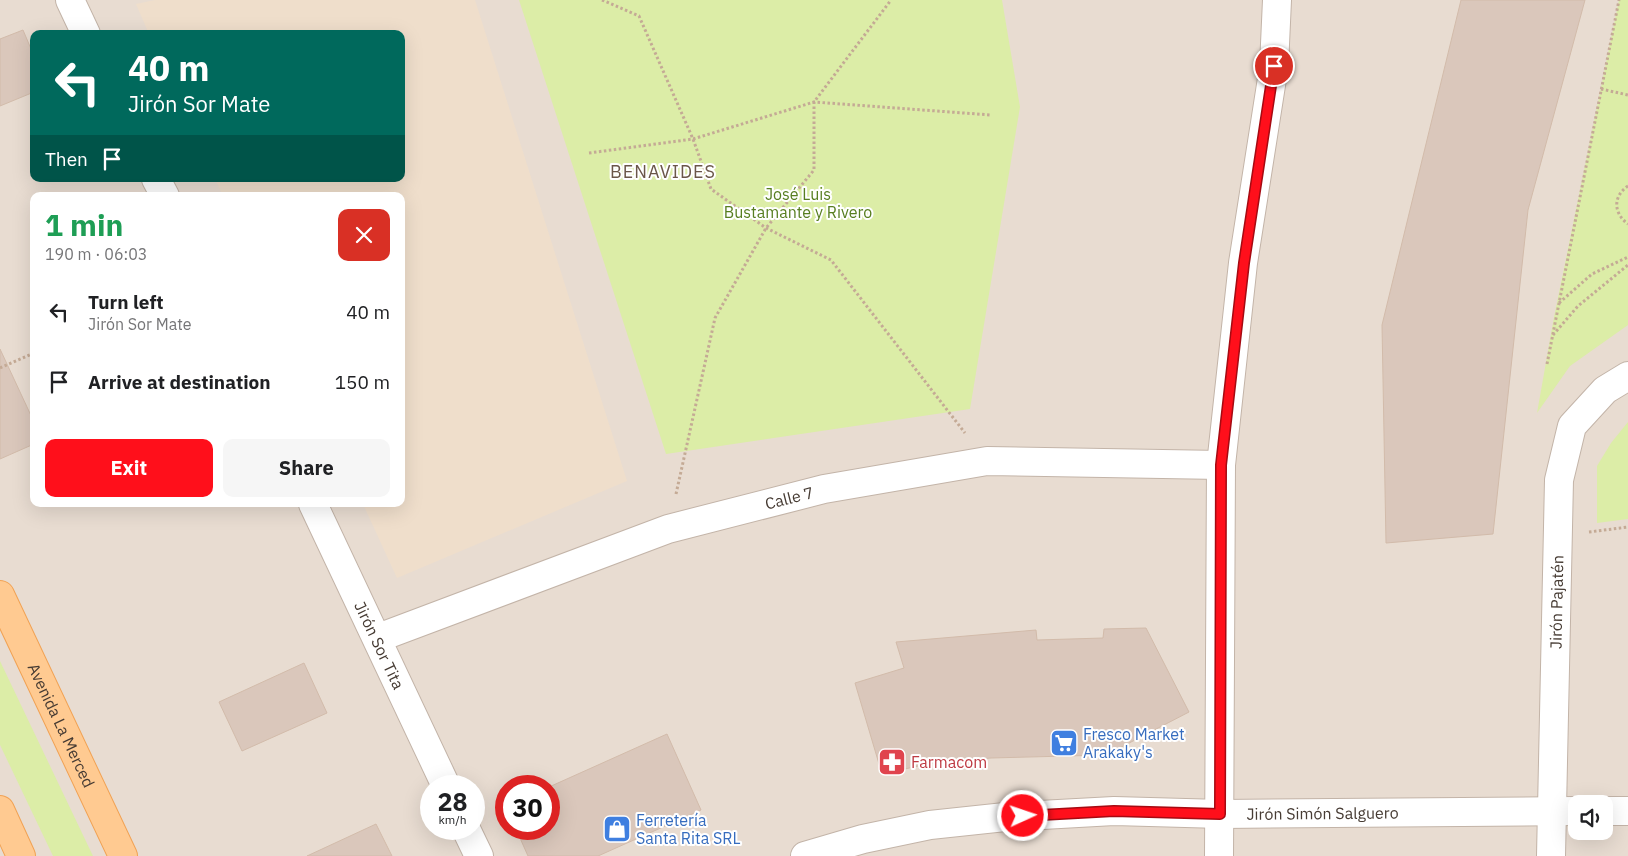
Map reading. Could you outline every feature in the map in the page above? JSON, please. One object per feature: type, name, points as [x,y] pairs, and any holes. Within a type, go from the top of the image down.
[{"type":"main road","name":"Avenida La Merced","points":[[0,595],[123,856]]},
{"type":"main road","points":[[0,810],[21,856]]},
{"type":"street","points":[[70,0],[84,30]]},
{"type":"street","points":[[1219,856],[1221,465],[1244,263],[1274,66],[1278,0]]},
{"type":"street","name":"Jirón Pajatén","points":[[1551,856],[1564,811],[1556,536],[1559,480],[1572,426],[1604,390],[1628,376]]},
{"type":"street","name":"Calle 7","points":[[378,638],[668,529],[824,489],[987,462],[1221,465]]},
{"type":"street","name":"Jirón Sor Tita","points":[[315,507],[441,775]]},
{"type":"street","name":"Jirón Simón Salguero","points":[[805,856],[863,839],[930,825],[1005,817],[1114,811],[1220,814],[1564,811]]},
{"type":"street","points":[[1613,811],[1628,812]]},
{"type":"street","points":[[471,840],[479,856]]},
{"type":"path","points":[[602,0],[639,16],[693,139],[711,189],[766,228],[831,260],[987,462]]},
{"type":"path","points":[[668,529],[715,318],[766,228],[814,170],[814,102],[891,0]]},
{"type":"path","points":[[1547,364],[1619,0]]},
{"type":"path","points":[[1601,89],[1628,95]]},
{"type":"path","points":[[588,153],[693,139],[814,102],[991,115]]},
{"type":"path","points":[[1628,186],[1618,196],[1616,204],[1621,218],[1628,224]]},
{"type":"path","points":[[1559,303],[1592,274],[1628,257]]},
{"type":"path","points":[[1552,336],[1578,306],[1628,265]]},
{"type":"path","points":[[0,368],[30,355]]},
{"type":"path","points":[[1556,536],[1628,528]]},
{"type":"shaded area","points":[[0,0],[1628,0],[1628,856],[0,856]]},
{"type":"shaded area","points":[[155,0],[475,0],[627,481],[397,578],[364,507],[405,507],[405,192],[221,192],[216,182],[405,182],[405,30],[147,30],[136,4]]},
{"type":"green space","name":"José Luis Bustamante y Rivero","points":[[519,0],[1002,0],[1020,107],[970,409],[666,454]]},
{"type":"green space","points":[[1619,0],[1628,0],[1628,325],[1570,366],[1537,413],[1554,317]]},
{"type":"green space","points":[[1628,422],[1628,519],[1597,523],[1597,466],[1611,443]]},
{"type":"green space","points":[[0,661],[93,856],[53,856],[0,745]]},
{"type":"building","points":[[1461,0],[1585,0],[1528,210],[1493,534],[1386,543],[1382,325]]},
{"type":"building","points":[[23,30],[30,47],[30,94],[0,106],[0,39]]},
{"type":"building","points":[[0,349],[30,413],[30,446],[0,459]]},
{"type":"building","points":[[1146,628],[1189,712],[1106,755],[991,758],[932,763],[882,774],[855,683],[904,668],[896,642],[1036,630],[1037,640],[1103,638],[1104,629]]},
{"type":"building","points":[[304,663],[327,713],[242,751],[219,702]]},
{"type":"building","points":[[667,734],[701,810],[598,856],[528,856],[521,840],[560,840],[560,782]]},
{"type":"building","points":[[376,824],[392,856],[307,856]]},
{"type":"place","name":"Fresco Market Arakaky's","points":[[1064,743]]},
{"type":"place","name":"Farmacom","points":[[892,762]]},
{"type":"place","name":"Ferretería Santa Rita SRL","points":[[617,829]]},
{"type":"district","name":"BENAVIDES","points":[[663,171]]},
{"type":"route","points":[[1023,816],[1114,811],[1220,814],[1221,465],[1244,263],[1274,66]]}]
